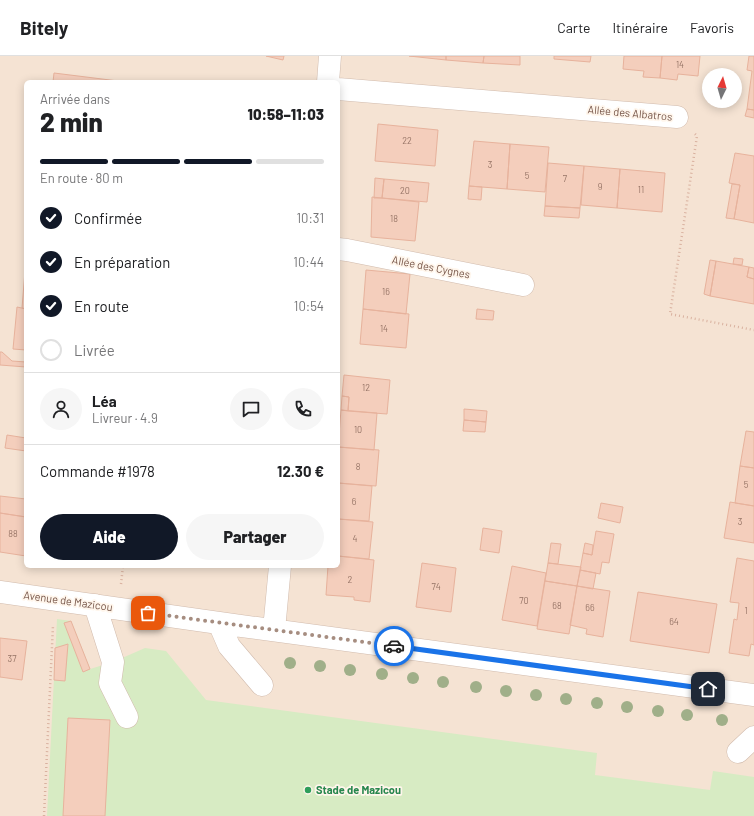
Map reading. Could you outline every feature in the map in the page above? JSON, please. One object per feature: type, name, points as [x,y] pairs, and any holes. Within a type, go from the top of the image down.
[{"type":"street","points":[[328,80],[330,56]]},
{"type":"street","name":"Allée des Albatros","points":[[340,89],[678,116]]},
{"type":"street","name":"Allée des Cygnes","points":[[340,249],[523,285]]},
{"type":"street","points":[[274,630],[280,568]]},
{"type":"street","name":"Avenue de Mazicou","points":[[0,592],[754,695]]},
{"type":"street","points":[[95,605],[113,662],[110,683],[127,717]]},
{"type":"street","points":[[219,623],[229,646],[262,685]]},
{"type":"street","points":[[738,752],[754,737]]},
{"type":"path","name":"Allée des Albatros","points":[[678,116],[697,136],[670,314],[754,330]]},
{"type":"path","points":[[44,816],[54,600]]},
{"type":"shaded area","points":[[0,56],[754,56],[754,816],[0,816]]},
{"type":"green space","points":[[57,619],[71,621],[90,669],[113,662],[145,648],[166,651],[206,700],[597,753],[595,775],[710,790],[713,771],[754,777],[754,816],[47,816]]},
{"type":"building","points":[[266,56],[284,56],[283,60]]},
{"type":"building","points":[[409,56],[446,56],[446,60]]},
{"type":"building","points":[[446,56],[484,56],[483,63],[446,60]]},
{"type":"building","points":[[484,56],[520,56],[520,65],[483,63]]},
{"type":"building","points":[[554,56],[591,56],[590,62],[554,59]]},
{"type":"building","points":[[624,56],[662,56],[660,78],[643,77],[644,71],[623,69]]},
{"type":"building","points":[[662,56],[700,56],[698,76],[678,74],[677,80],[660,78]]},
{"type":"building","points":[[749,56],[754,56],[754,110],[747,109],[752,71],[747,70]]},
{"type":"building","points":[[54,73],[110,80],[53,80]]},
{"type":"building","points":[[747,109],[754,110],[754,118],[745,116]]},
{"type":"building","points":[[378,124],[438,130],[435,166],[375,161]]},
{"type":"building","points":[[474,141],[510,144],[507,189],[469,186]]},
{"type":"building","points":[[510,144],[549,147],[545,192],[507,189]]},
{"type":"building","points":[[735,153],[754,156],[754,223],[734,219],[740,185],[729,183]]},
{"type":"building","points":[[548,163],[584,166],[580,208],[545,206]]},
{"type":"building","points":[[584,166],[620,169],[617,208],[581,205]]},
{"type":"building","points":[[620,169],[665,173],[662,212],[617,208]]},
{"type":"building","points":[[375,178],[384,179],[382,198],[374,198]]},
{"type":"building","points":[[384,179],[429,183],[427,202],[382,198]]},
{"type":"building","points":[[732,184],[740,185],[734,219],[726,218]]},
{"type":"building","points":[[469,186],[482,187],[481,200],[468,199]]},
{"type":"building","points":[[372,197],[419,202],[415,241],[371,237]]},
{"type":"building","points":[[545,206],[580,208],[579,218],[544,216]]},
{"type":"building","points":[[734,258],[743,259],[742,265],[733,264]]},
{"type":"building","points":[[710,260],[716,261],[710,296],[704,294]]},
{"type":"building","points":[[716,261],[749,267],[747,277],[754,279],[754,304],[710,296]]},
{"type":"building","points":[[749,267],[754,268],[754,279],[747,277]]},
{"type":"building","points":[[366,270],[410,274],[406,314],[363,309]]},
{"type":"building","points":[[24,283],[24,308],[22,308]]},
{"type":"building","points":[[17,307],[24,309],[24,350],[13,349]]},
{"type":"building","points":[[363,309],[409,314],[406,348],[360,344]]},
{"type":"building","points":[[477,309],[494,311],[493,320],[476,319]]},
{"type":"building","points":[[0,352],[12,361],[24,362],[24,367],[0,365]]},
{"type":"building","points":[[344,375],[390,380],[387,414],[348,411],[349,397],[342,396]]},
{"type":"building","points":[[342,396],[349,397],[348,411],[341,410]]},
{"type":"building","points":[[464,409],[487,411],[486,422],[464,420]]},
{"type":"building","points":[[341,410],[377,413],[374,450],[340,447]]},
{"type":"building","points":[[464,420],[486,422],[485,432],[463,431]]},
{"type":"building","points":[[746,431],[754,432],[754,468],[740,466]]},
{"type":"building","points":[[7,435],[24,438],[24,451],[5,448]]},
{"type":"building","points":[[340,447],[379,450],[376,486],[340,483]]},
{"type":"building","points":[[740,466],[754,468],[754,506],[735,503]]},
{"type":"building","points":[[340,483],[372,486],[369,521],[340,519]]},
{"type":"building","points":[[0,496],[24,499],[24,517],[0,513]]},
{"type":"building","points":[[730,502],[754,506],[754,543],[724,538]]},
{"type":"building","points":[[601,503],[623,507],[620,523],[598,518]]},
{"type":"building","points":[[0,513],[24,517],[24,556],[0,552]]},
{"type":"building","points":[[340,519],[373,522],[369,559],[340,556]]},
{"type":"building","points":[[483,528],[502,531],[499,553],[480,550]]},
{"type":"building","points":[[596,531],[614,534],[609,563],[602,562],[600,574],[580,570],[583,553],[592,555]]},
{"type":"building","points":[[551,543],[561,544],[558,564],[548,563]]},
{"type":"building","points":[[585,543],[593,545],[592,555],[583,553]]},
{"type":"building","points":[[340,556],[374,560],[370,602],[354,600],[354,597],[326,595],[328,568],[340,568]]},
{"type":"building","points":[[737,558],[754,561],[754,645],[751,644],[749,656],[729,653],[734,619],[737,620],[739,603],[730,602]]},
{"type":"building","points":[[422,563],[456,568],[451,612],[416,607]]},
{"type":"building","points":[[548,563],[581,567],[577,586],[545,581]]},
{"type":"building","points":[[512,566],[546,573],[537,626],[502,620]]},
{"type":"building","points":[[580,570],[596,573],[593,589],[577,586]]},
{"type":"building","points":[[545,581],[577,586],[569,634],[537,629]]},
{"type":"building","points":[[577,586],[610,591],[603,637],[586,634],[587,629],[570,625]]},
{"type":"building","points":[[638,592],[717,604],[709,653],[630,641]]},
{"type":"building","points":[[71,621],[90,669],[83,672],[64,623]]},
{"type":"building","points":[[0,638],[27,641],[22,680],[0,677]]},
{"type":"building","points":[[68,644],[65,681],[54,680],[55,648]]},
{"type":"building","points":[[68,718],[110,720],[105,816],[63,816]]},
{"type":"way so far","points":[[148,613],[394,646]]},
{"type":"place","name":"Stade de Mazicou","points":[[308,790]]},
{"type":"route","points":[[394,646],[708,689]]}]
